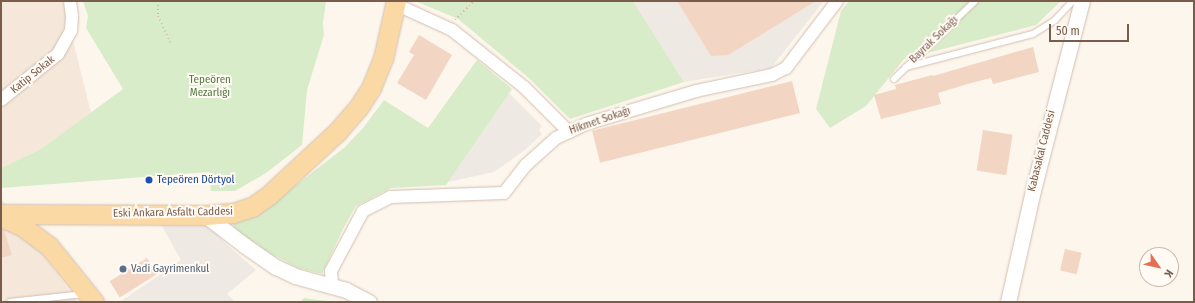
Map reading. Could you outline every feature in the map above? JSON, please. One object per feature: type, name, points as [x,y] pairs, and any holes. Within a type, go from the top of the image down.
[{"type":"main road","name":"Eski Ankara Asfaltı Caddesi","points":[[1,205],[36,210],[205,215],[233,213],[252,207],[269,196],[338,132],[358,108],[371,88],[383,59],[396,3]]},
{"type":"main road","points":[[48,246],[48,228],[52,221],[68,210],[216,204],[231,201],[257,192],[313,155]]},
{"type":"main road","name":"Eski Ankara Asfaltı Caddesi","points":[[1,215],[36,210]]},
{"type":"main road","points":[[36,210],[48,246]]},
{"type":"main road","points":[[1,215],[22,226],[48,246],[91,298]]},
{"type":"street","name":"Katip Sokak","points":[[1,100],[58,54],[71,31],[72,17],[70,1]]},
{"type":"street","name":"Hikmet Sokağı","points":[[332,286],[331,271],[363,211],[390,197],[504,193],[526,165],[556,138],[586,124],[696,91],[772,75],[786,68],[837,1]]},
{"type":"street","name":"Kabasakal Caddesi","points":[[1008,302],[1032,190],[1082,1]]},
{"type":"street","points":[[396,3],[448,28],[477,48],[524,87],[569,132]]},
{"type":"street","points":[[205,215],[276,267],[295,276],[346,290],[369,302]]},
{"type":"lane","name":"Bayrak Sokağı","points":[[894,79],[974,1]]},
{"type":"lane","points":[[906,67],[1033,34],[1055,20],[1073,1]]},
{"type":"lane","points":[[10,302],[91,298]]},
{"type":"path","points":[[158,1],[158,16],[171,44]]},
{"type":"path","points":[[448,28],[474,1]]},
{"type":"shaded area","points":[[1,1],[63,1],[91,113],[41,149],[1,168]]},
{"type":"shaded area","points":[[633,1],[824,1],[771,68],[684,82]]},
{"type":"shaded area","points":[[509,93],[542,126],[539,130],[542,134],[525,150],[494,172],[448,182]]},
{"type":"shaded area","points":[[1,198],[78,302],[1,302]]},
{"type":"shaded area","points":[[159,221],[207,223],[223,241],[256,270],[227,294],[235,302],[120,302],[181,260]]},
{"type":"green space","name":"Tepeören Mezarlığı","points":[[83,1],[326,1],[323,23],[324,35],[307,90],[302,145],[266,173],[235,191],[211,191],[209,172],[1,188],[1,168],[41,149],[123,89],[86,28],[88,16]]},
{"type":"green space","points":[[415,1],[633,1],[684,82],[570,119],[530,79],[458,19]]},
{"type":"green space","points":[[849,1],[1061,1],[1036,25],[904,59],[866,106],[830,128],[816,109],[841,11]]},
{"type":"green space","points":[[477,60],[512,89],[446,185],[391,188],[356,206],[343,229],[322,274],[298,268],[256,246],[234,228],[232,222],[268,207],[345,147],[363,128],[384,100],[428,128]]},
{"type":"green space","points":[[304,298],[334,302],[300,302]]},
{"type":"building","points":[[677,1],[816,1],[728,55],[711,56]]},
{"type":"building","points":[[419,35],[452,55],[426,100],[397,83],[414,55],[409,52]]},
{"type":"building","points":[[1033,47],[1039,72],[993,84],[991,78],[971,83],[938,93],[941,104],[881,119],[874,95],[896,89],[895,85],[932,75],[933,76]]},
{"type":"building","points":[[792,81],[800,113],[600,163],[592,131]]},
{"type":"building","points":[[983,130],[1013,135],[1006,175],[977,170]]},
{"type":"building","points":[[1,229],[4,230],[12,255],[1,258]]},
{"type":"building","points":[[1065,249],[1082,253],[1077,274],[1060,270]]},
{"type":"building","points":[[147,258],[157,274],[120,297],[110,281]]},
{"type":"place","name":"Tepeören Dörtyol","points":[[149,180]]},
{"type":"place","name":"Vadi Gayrimenkul","points":[[123,269]]}]
